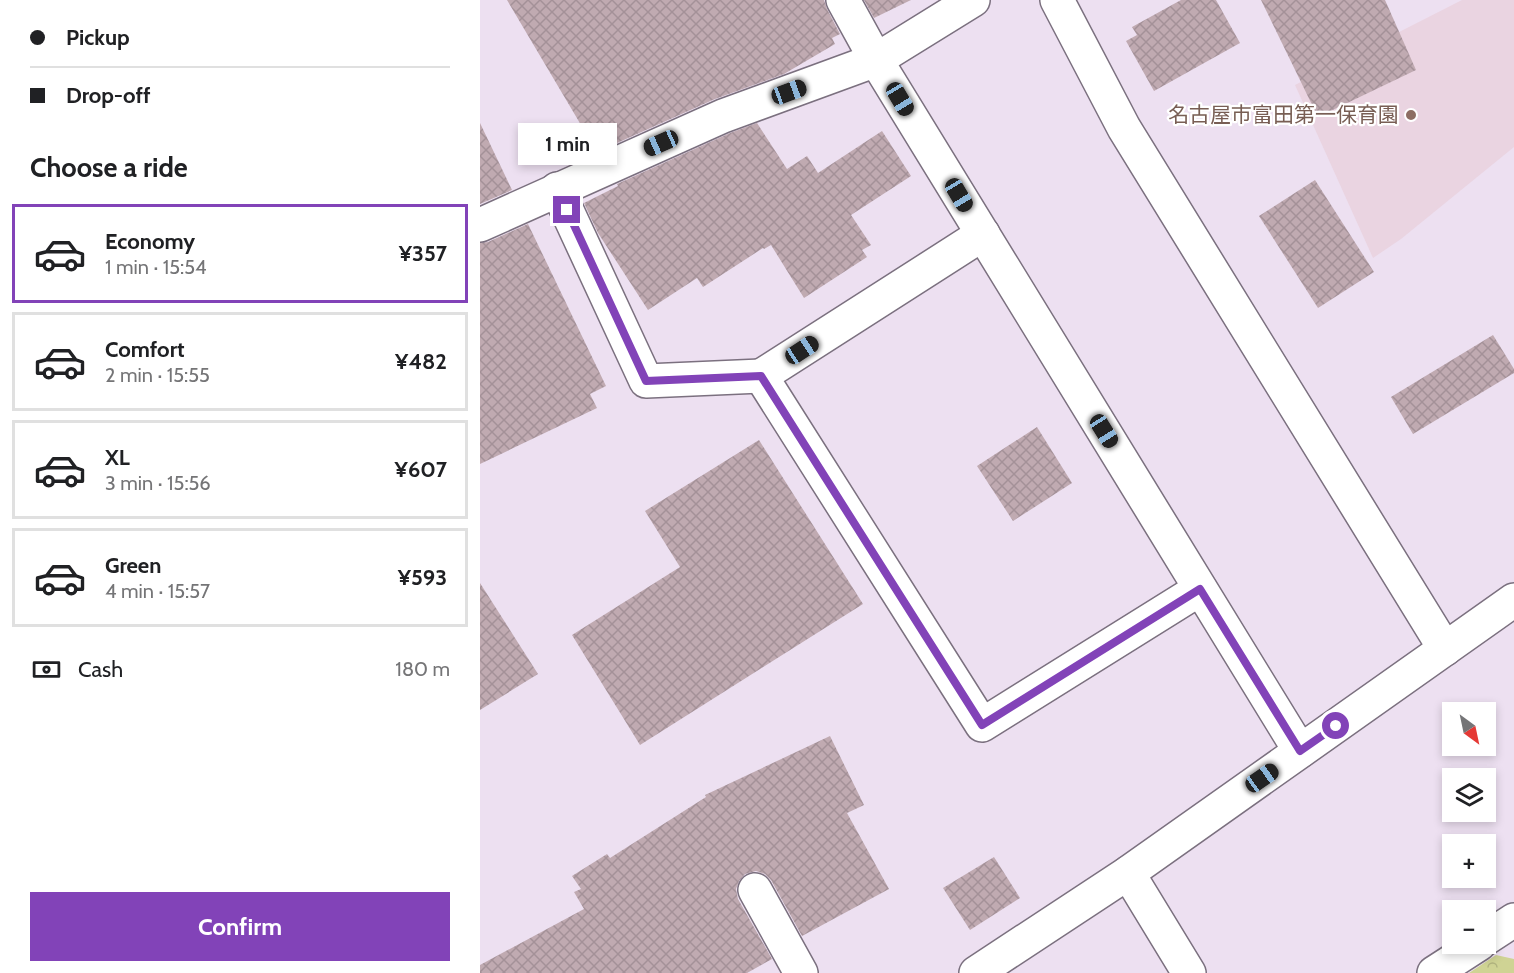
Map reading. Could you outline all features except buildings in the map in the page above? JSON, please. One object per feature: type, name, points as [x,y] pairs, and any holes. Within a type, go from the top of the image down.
[{"type":"street","points":[[843,0],[876,60],[1300,751]]},
{"type":"street","points":[[480,225],[723,116],[876,60],[973,0]]},
{"type":"street","points":[[1057,0],[1124,128],[1445,649]]},
{"type":"street","points":[[557,189],[646,381],[761,376],[983,234]]},
{"type":"street","points":[[761,376],[982,725],[1200,589]]},
{"type":"street","points":[[976,973],[1128,873],[1514,600]]},
{"type":"street","points":[[1128,873],[1190,973]]},
{"type":"street","points":[[755,890],[801,973]]},
{"type":"street","points":[[1496,932],[1514,920]]},
{"type":"street","points":[[1434,973],[1463,954]]},
{"type":"shaded area","name":"名古屋市富田第一保育園","points":[[1462,0],[1514,0],[1514,147],[1401,239],[1373,258],[1295,85]]},
{"type":"green space","points":[[1496,955],[1514,959],[1514,973],[1469,973]]},
{"type":"place","name":"名古屋市富田第一保育園","points":[[1411,115]]},
{"type":"route","points":[[567,210],[646,381],[761,376],[982,725],[1200,589],[1300,751],[1336,726]]}]
